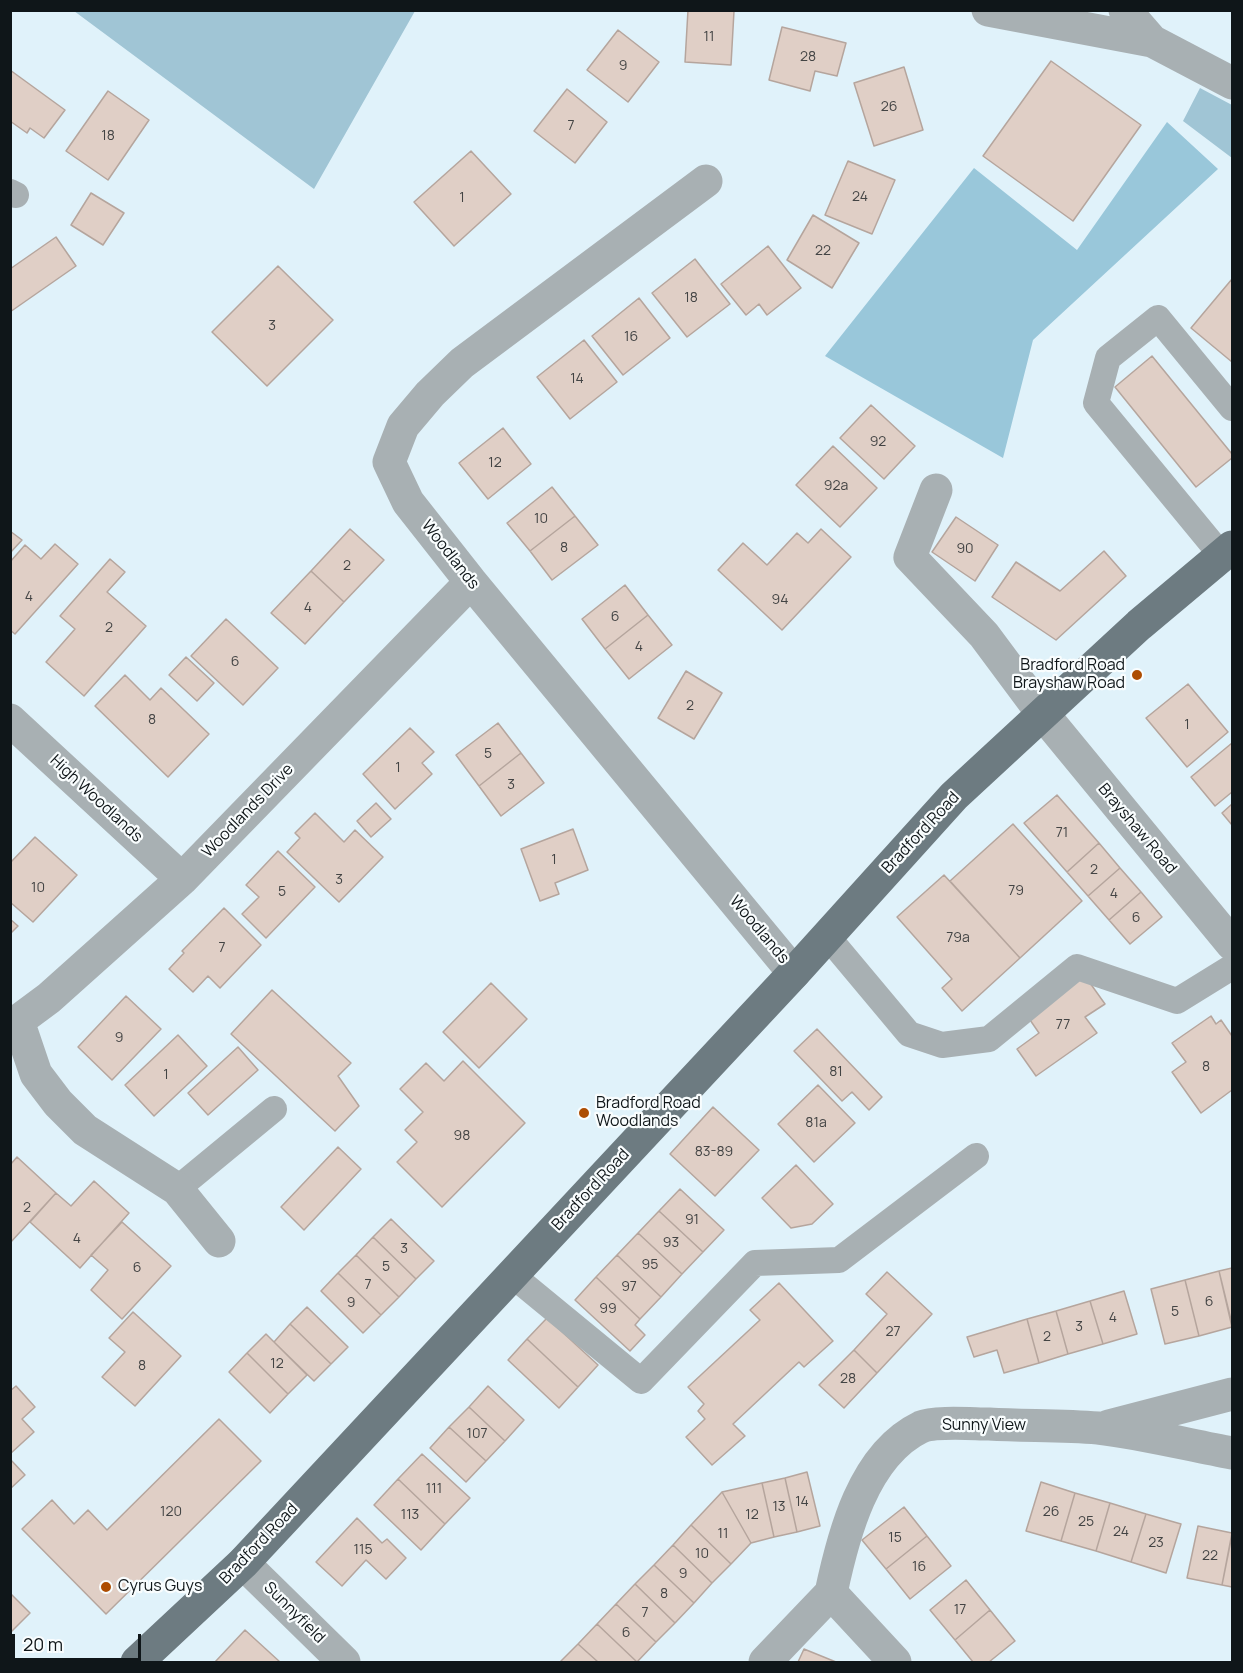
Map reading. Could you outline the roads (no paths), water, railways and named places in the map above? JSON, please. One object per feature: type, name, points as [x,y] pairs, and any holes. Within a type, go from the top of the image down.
[{"type":"main road","name":"Bradford Road","points":[[137,1662],[243,1563],[794,972],[954,796],[1139,625],[1227,552]]},
{"type":"street","points":[[988,10],[1152,41],[1233,83]]},
{"type":"street","points":[[1125,10],[1152,41]]},
{"type":"street","name":"Woodlands","points":[[706,180],[462,363],[430,394],[403,426],[389,462],[408,502],[471,582],[794,972]]},
{"type":"street","points":[[936,490],[910,557],[984,635],[1042,714]]},
{"type":"street","name":"Woodlands Drive","points":[[14,1022],[49,998],[182,879],[471,582]]},
{"type":"street","name":"Brayshaw Road","points":[[1042,714],[1233,944]]},
{"type":"street","name":"High Woodlands","points":[[10,720],[182,879]]},
{"type":"street","points":[[14,1022],[36,1074],[58,1103],[85,1130],[177,1189],[219,1241]]},
{"type":"street","name":"Sunny View","points":[[1099,1428],[1233,1394]]},
{"type":"street","name":"Sunny View","points":[[831,1593],[839,1553],[852,1512],[868,1480],[893,1448],[923,1426],[958,1423],[1099,1428],[1233,1453]]},
{"type":"street","name":"Sunnyfield","points":[[243,1563],[344,1662]]},
{"type":"street","points":[[765,1662],[831,1593],[895,1662]]},
{"type":"lane","points":[[1227,552],[1096,403],[1108,358],[1158,318],[1233,408]]},
{"type":"lane","points":[[827,936],[909,1034],[942,1045],[989,1039],[1077,967],[1177,1001],[1233,967]]},
{"type":"lane","points":[[177,1189],[274,1109]]},
{"type":"lane","points":[[512,1275],[641,1381],[755,1263],[839,1260],[976,1156]]},
{"type":"place","name":"Bradford Road Brayshaw Road","points":[[1137,675]]},
{"type":"place","name":"Bradford Road Woodlands","points":[[584,1113]]},
{"type":"place","name":"Cyrus Guys","points":[[106,1587]]}]
